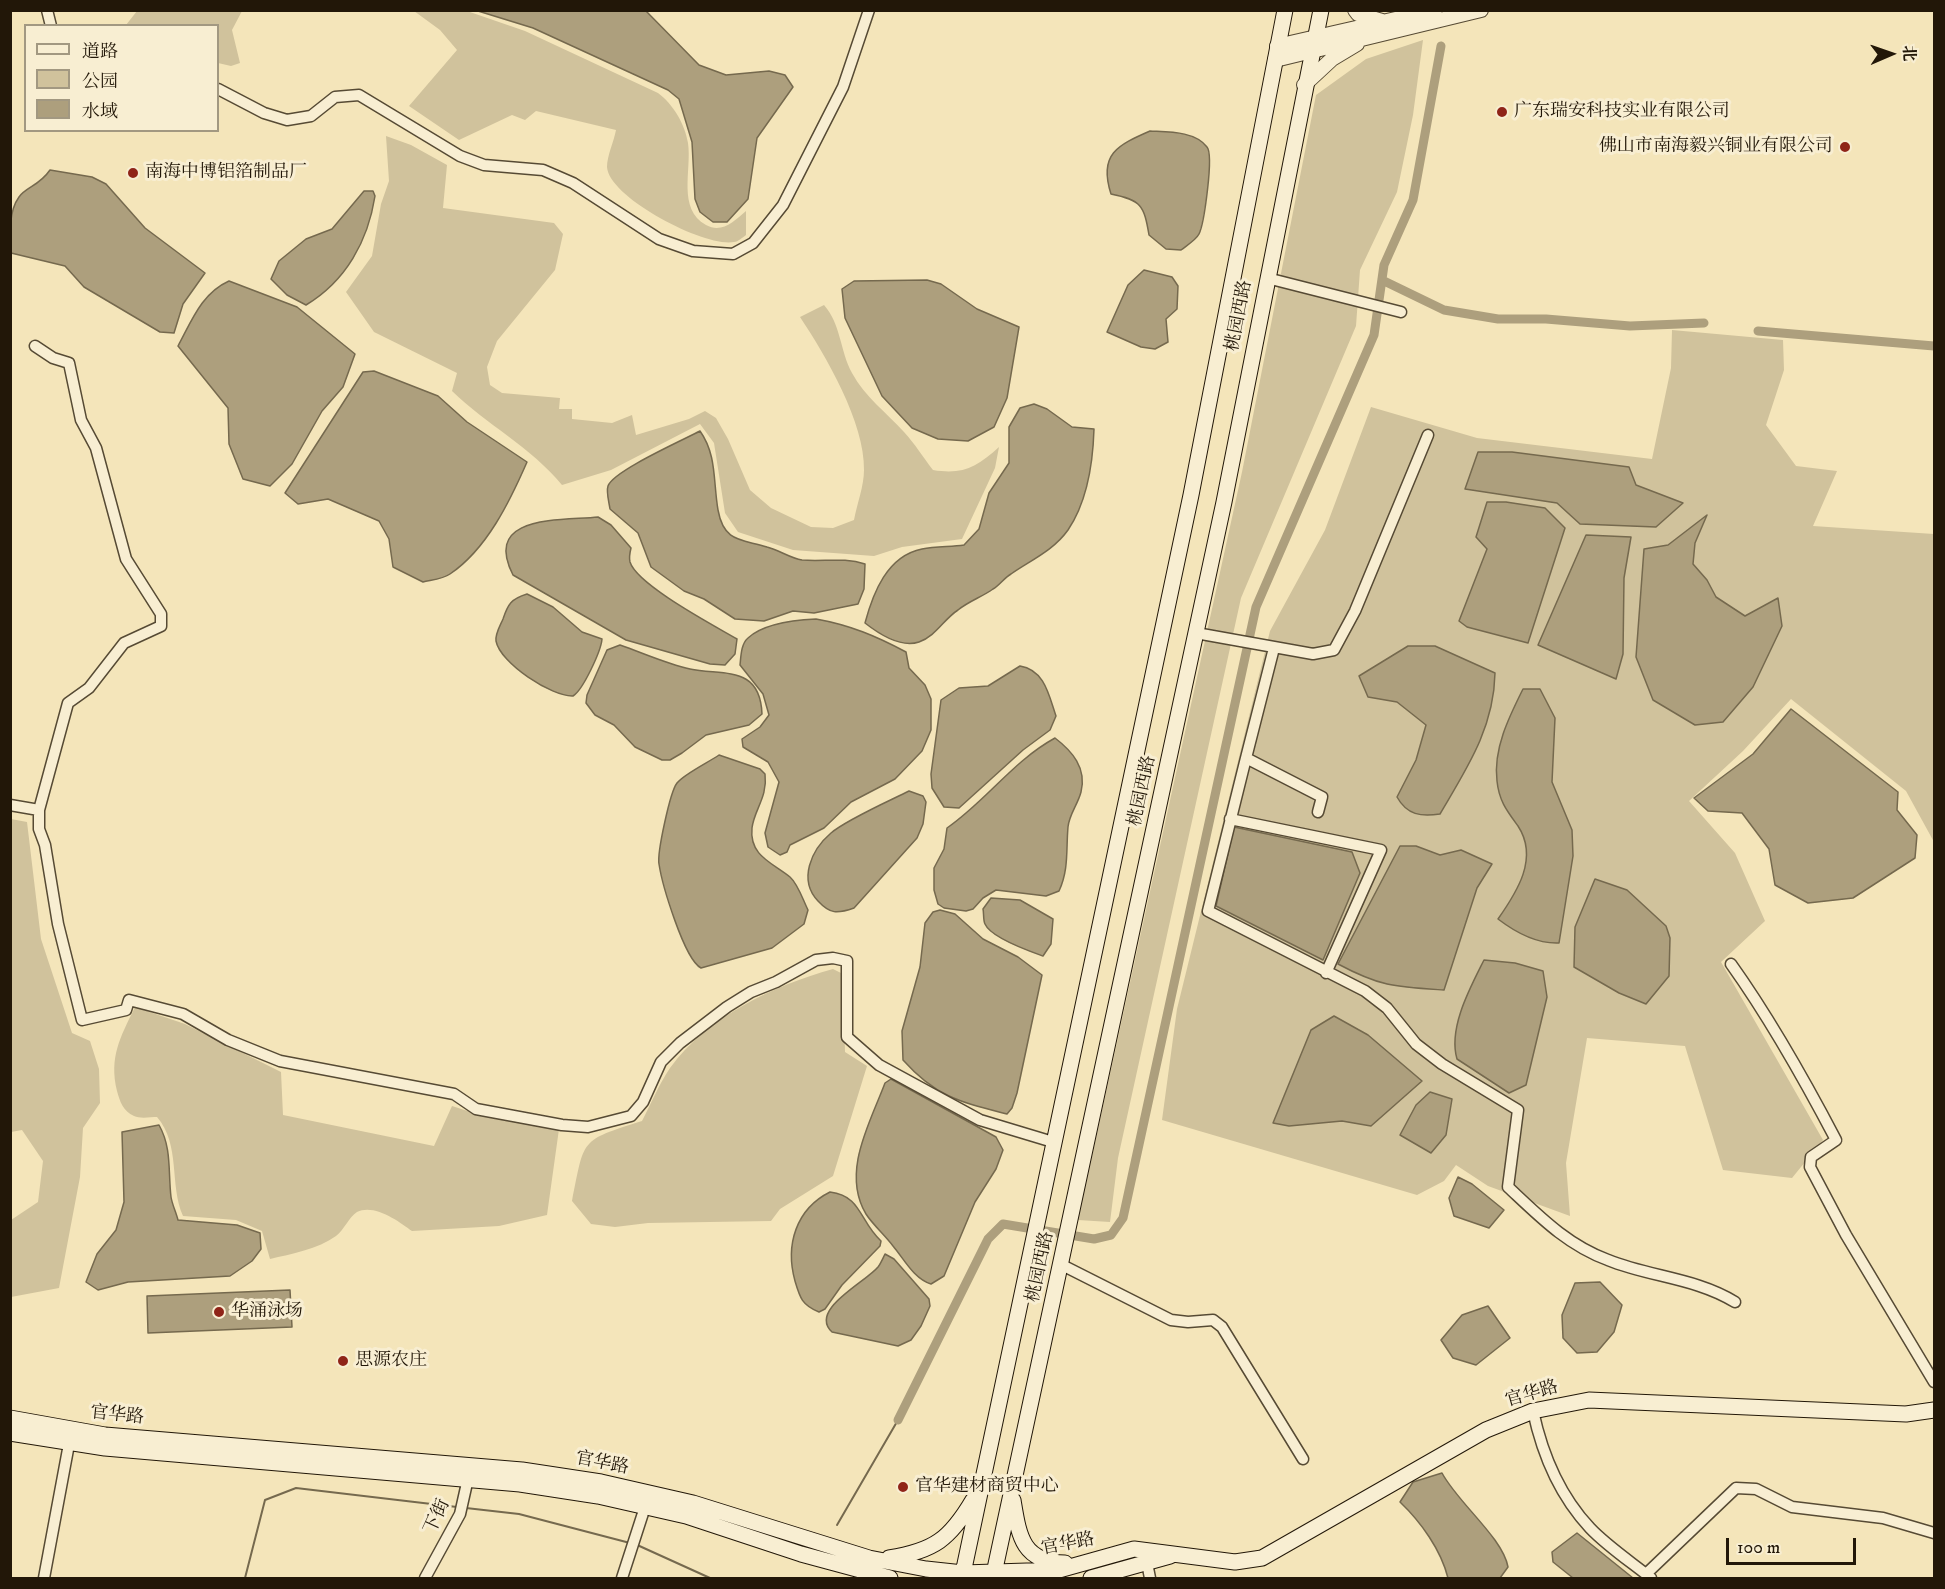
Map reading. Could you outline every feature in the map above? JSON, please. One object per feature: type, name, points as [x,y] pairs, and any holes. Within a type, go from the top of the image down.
[{"type":"main road","name":"桃园西路","points":[[962,1576],[1191,495],[1285,10]]},
{"type":"main road","name":"桃园西路","points":[[993,1576],[1197,633],[1304,85],[1321,10]]},
{"type":"main road","name":"官华路","points":[[10,1433],[69,1444],[470,1473],[522,1470],[601,1482],[693,1503],[879,1560],[962,1576],[993,1576],[1059,1570],[1134,1549],[1176,1555],[1198,1555],[1235,1562],[1262,1558],[1486,1430],[1533,1411],[1589,1400],[1906,1414],[1935,1410]]},
{"type":"main road","name":"官华路","points":[[10,1418],[105,1435],[470,1473],[645,1507],[705,1522],[875,1577],[890,1578]]},
{"type":"main road","points":[[879,1560],[920,1554],[944,1539],[958,1525],[980,1487]]},
{"type":"main road","points":[[1012,1493],[1022,1541],[1038,1559],[1086,1563]]},
{"type":"main road","name":"官华路","points":[[1091,1578],[1149,1571],[1176,1555]]},
{"type":"street","points":[[219,90],[264,114],[287,120],[310,116],[335,97],[359,95],[460,156],[484,165],[543,170],[573,183],[659,239],[693,251],[733,254],[753,243],[783,205],[843,87],[869,10]]},
{"type":"street","points":[[1355,10],[1358,14],[1384,22]]},
{"type":"street","points":[[1276,53],[1435,10]]},
{"type":"street","points":[[1313,44],[1368,37],[1482,10]]},
{"type":"street","points":[[1304,85],[1332,59],[1368,37]]},
{"type":"street","points":[[1267,278],[1401,312]]},
{"type":"street","points":[[35,346],[53,358],[69,363],[81,420],[96,448],[126,559],[161,614],[161,626],[124,643],[89,688],[68,703],[39,810],[39,829],[45,845],[58,924],[81,1020],[126,1010],[129,1000],[183,1014],[228,1040],[280,1061],[454,1094],[476,1109],[588,1127],[632,1116],[643,1102],[661,1062],[680,1043],[727,1007],[751,992],[776,982],[816,960],[833,958],[848,961],[847,1037],[879,1065],[980,1120],[1053,1142]]},
{"type":"street","points":[[1197,633],[1313,654],[1334,650],[1355,611],[1384,535],[1428,435]]},
{"type":"street","points":[[1274,648],[1208,911],[1365,991],[1387,1008],[1416,1044],[1442,1064],[1518,1110],[1508,1187],[1561,1237],[1608,1260],[1713,1289],[1735,1302]]},
{"type":"street","points":[[1246,758],[1322,797],[1318,812]]},
{"type":"street","points":[[10,805],[39,810]]},
{"type":"street","points":[[1230,819],[1381,850],[1326,973]]},
{"type":"street","points":[[1731,964],[1765,1014],[1836,1140],[1811,1157],[1810,1167],[1846,1235],[1935,1382]]},
{"type":"street","points":[[1063,1259],[1171,1320],[1188,1322],[1213,1320],[1222,1327],[1303,1460]]},
{"type":"street","points":[[1533,1411],[1539,1441],[1567,1498],[1590,1528],[1649,1576],[1736,1488],[1756,1489],[1791,1507],[1883,1518],[1935,1533]]},
{"type":"street","points":[[44,1578],[69,1444]]},
{"type":"street","name":"下街","points":[[426,1578],[460,1514],[470,1473]]},
{"type":"street","points":[[622,1578],[645,1507]]},
{"type":"green space","points":[[137,11],[242,11],[232,30],[240,63],[231,66],[219,63],[219,24],[127,24]]},
{"type":"green space","points":[[414,11],[467,11],[525,31],[658,93],[673,109],[686,136],[689,154],[689,199],[697,218],[706,225],[717,228],[728,225],[746,211],[746,235],[734,242],[721,242],[703,237],[661,218],[624,193],[612,179],[607,167],[616,130],[536,111],[525,120],[512,115],[459,140],[409,106],[457,50],[440,30]]},
{"type":"green space","points":[[1423,40],[1413,115],[1397,192],[1360,270],[1356,326],[1241,598],[1118,1158],[1110,1222],[1078,1220],[1242,472],[1316,95],[1366,59]]},
{"type":"green space","points":[[386,136],[411,145],[447,165],[443,208],[554,223],[563,234],[555,270],[497,341],[487,367],[490,385],[502,393],[560,398],[559,409],[572,409],[572,419],[612,423],[632,415],[636,435],[689,419],[705,411],[716,418],[728,439],[750,490],[771,508],[811,527],[833,528],[854,520],[864,470],[863,452],[851,411],[832,370],[800,317],[824,305],[834,321],[848,365],[857,382],[908,437],[933,470],[953,471],[969,468],[984,460],[999,447],[995,468],[962,539],[902,547],[874,556],[793,550],[738,532],[725,513],[714,443],[700,424],[611,470],[562,485],[537,459],[452,391],[457,373],[374,332],[346,292],[372,256],[381,204],[389,181]]},
{"type":"green space","points":[[1672,330],[1783,340],[1784,370],[1766,425],[1796,466],[1837,471],[1813,526],[1934,534],[1934,842],[1906,791],[1791,699],[1743,751],[1689,801],[1735,853],[1765,921],[1721,962],[1823,1140],[1792,1178],[1723,1170],[1685,1046],[1587,1038],[1566,1163],[1570,1216],[1488,1186],[1456,1165],[1444,1181],[1417,1195],[1162,1120],[1177,1009],[1270,631],[1325,530],[1371,407],[1477,438],[1652,459],[1671,368]]},
{"type":"green space","points":[[11,819],[27,822],[41,939],[72,1033],[90,1041],[99,1069],[100,1103],[83,1128],[80,1177],[59,1288],[11,1297],[11,1220],[38,1202],[43,1161],[22,1130],[11,1132]]},
{"type":"green space","points":[[833,969],[843,974],[845,1052],[867,1066],[833,1176],[780,1209],[771,1221],[648,1223],[615,1227],[591,1224],[572,1201],[583,1153],[588,1145],[606,1133],[642,1121],[670,1068],[685,1050],[722,1018],[765,994]]},
{"type":"green space","points":[[135,1007],[185,1024],[281,1072],[283,1115],[434,1146],[452,1106],[480,1115],[559,1129],[547,1215],[499,1226],[412,1231],[386,1215],[364,1210],[354,1214],[339,1233],[329,1241],[270,1259],[262,1231],[236,1220],[183,1216],[176,1191],[172,1152],[164,1128],[157,1117],[139,1117],[127,1112],[117,1091],[114,1068],[117,1048]]},
{"type":"water","points":[[478,11],[646,11],[699,65],[726,75],[769,71],[785,75],[793,87],[757,138],[748,199],[727,222],[713,222],[700,212],[695,199],[692,142],[679,99],[668,90],[533,28]]},
{"type":"water","points":[[1150,131],[1188,135],[1202,142],[1209,153],[1206,204],[1201,228],[1196,238],[1181,250],[1166,249],[1149,235],[1143,210],[1135,202],[1111,194],[1107,169],[1109,160],[1120,147]]},
{"type":"water","points":[[50,170],[92,177],[106,184],[145,228],[205,273],[183,304],[174,333],[160,332],[84,287],[65,266],[11,253],[10,224],[15,203]]},
{"type":"water","points":[[364,191],[373,191],[375,196],[372,213],[361,244],[344,272],[333,284],[306,305],[287,295],[271,279],[279,261],[306,239],[332,229]]},
{"type":"water","points":[[1144,270],[1172,277],[1178,286],[1177,309],[1166,319],[1168,342],[1155,349],[1141,347],[1107,332],[1128,285]]},
{"type":"water","points":[[927,280],[941,284],[977,309],[1019,327],[1007,398],[994,427],[968,441],[938,439],[912,428],[882,396],[845,318],[842,289],[854,281]]},
{"type":"water","points":[[229,281],[297,307],[355,354],[343,387],[322,411],[292,464],[270,486],[243,479],[229,444],[228,408],[178,346],[205,300]]},
{"type":"water","points":[[374,371],[438,396],[467,422],[527,462],[505,508],[486,538],[463,564],[444,577],[423,582],[393,567],[389,539],[379,521],[328,499],[298,504],[285,493],[363,372]]},
{"type":"water","points":[[1034,404],[1047,409],[1072,427],[1094,429],[1088,481],[1080,507],[1068,530],[1049,549],[989,592],[962,607],[935,632],[919,642],[898,642],[865,623],[877,588],[883,577],[899,559],[922,549],[964,545],[979,529],[989,493],[1009,463],[1009,427],[1020,408]]},
{"type":"water","points":[[700,431],[712,459],[718,510],[725,529],[735,538],[771,548],[793,558],[841,560],[865,564],[864,589],[858,604],[814,613],[793,611],[764,621],[735,619],[704,599],[684,591],[651,567],[638,533],[610,509],[608,486],[622,472],[635,464]]},
{"type":"water","points":[[1478,452],[1512,452],[1629,467],[1636,485],[1683,503],[1656,527],[1580,524],[1557,503],[1465,489]]},
{"type":"water","points":[[1487,502],[1506,502],[1545,508],[1565,528],[1528,643],[1467,627],[1459,621],[1487,549],[1476,537]]},
{"type":"water","points":[[1707,515],[1695,543],[1693,564],[1707,580],[1716,597],[1745,616],[1778,598],[1782,626],[1753,687],[1723,722],[1695,725],[1653,700],[1636,657],[1644,549],[1668,545]]},
{"type":"water","points":[[598,517],[611,525],[631,548],[630,562],[647,582],[678,604],[737,639],[735,654],[725,665],[710,664],[626,640],[513,575],[506,555],[508,541],[517,531],[547,521]]},
{"type":"water","points":[[1586,535],[1631,537],[1624,578],[1623,654],[1616,679],[1538,645]]},
{"type":"water","points":[[527,594],[553,607],[582,632],[602,639],[591,670],[573,696],[564,695],[540,685],[517,668],[500,650],[496,636],[507,609],[514,600]]},
{"type":"water","points":[[816,619],[862,632],[906,652],[909,668],[925,685],[931,699],[931,730],[922,751],[895,779],[851,802],[824,828],[790,845],[787,852],[780,855],[768,847],[765,833],[779,782],[768,762],[743,747],[742,739],[760,727],[769,715],[763,694],[740,665],[741,654],[746,641],[762,629],[789,621]]},
{"type":"water","points":[[620,645],[681,667],[727,673],[747,680],[755,687],[760,698],[762,714],[749,725],[706,735],[670,760],[662,760],[635,747],[614,725],[595,715],[586,703],[587,695],[607,650]]},
{"type":"water","points":[[1408,646],[1435,646],[1495,673],[1490,712],[1484,730],[1469,764],[1440,814],[1415,813],[1405,808],[1397,797],[1416,760],[1426,725],[1397,702],[1368,697],[1359,676]]},
{"type":"water","points":[[1020,666],[1035,673],[1045,685],[1056,716],[1050,730],[1023,750],[959,808],[944,807],[932,788],[931,774],[941,700],[959,688],[988,686]]},
{"type":"water","points":[[1523,689],[1540,689],[1555,718],[1552,782],[1572,830],[1573,856],[1559,943],[1543,942],[1527,936],[1498,919],[1518,886],[1526,862],[1524,838],[1502,800],[1496,769],[1503,734]]},
{"type":"water","points":[[1791,709],[1898,792],[1897,810],[1917,835],[1915,858],[1853,898],[1808,903],[1775,885],[1769,849],[1742,813],[1708,811],[1694,798],[1753,754]]},
{"type":"water","points":[[1055,738],[1072,754],[1082,775],[1080,796],[1069,823],[1066,867],[1059,891],[1046,896],[996,890],[983,898],[973,909],[966,911],[944,908],[938,904],[934,890],[934,868],[944,849],[947,828],[1026,758]]},
{"type":"water","points":[[719,755],[760,769],[765,774],[765,790],[753,821],[754,846],[763,858],[793,880],[808,910],[804,924],[772,948],[701,968],[694,962],[681,936],[669,903],[659,858],[668,810],[677,783]]},
{"type":"water","points":[[909,791],[923,796],[926,802],[923,824],[917,838],[854,908],[838,912],[830,911],[818,901],[809,884],[810,866],[818,848],[838,828]]},
{"type":"water","points":[[1234,827],[1352,852],[1360,873],[1323,960],[1216,906]]},
{"type":"water","points":[[1400,846],[1416,846],[1440,855],[1461,850],[1492,864],[1477,888],[1444,990],[1378,982],[1338,964]]},
{"type":"water","points":[[1595,879],[1627,890],[1666,926],[1670,938],[1669,976],[1646,1004],[1619,993],[1574,967],[1575,927]]},
{"type":"water","points":[[991,898],[1020,900],[1053,919],[1051,944],[1043,956],[1011,943],[989,929],[984,922],[983,909]]},
{"type":"water","points":[[940,910],[955,914],[983,939],[1018,957],[1042,975],[1017,1093],[1012,1108],[1007,1114],[976,1106],[938,1090],[903,1060],[902,1031],[920,967],[925,923],[933,912]]},
{"type":"water","points":[[1484,960],[1515,963],[1543,971],[1547,997],[1526,1085],[1509,1093],[1457,1059],[1455,1034],[1458,1021],[1467,995]]},
{"type":"water","points":[[1334,1016],[1368,1035],[1422,1081],[1371,1126],[1342,1121],[1289,1126],[1273,1123],[1311,1030]]},
{"type":"water","points":[[891,1079],[996,1137],[1003,1150],[996,1169],[975,1202],[944,1276],[931,1284],[919,1278],[910,1268],[866,1214],[859,1198],[856,1181],[861,1148],[885,1083]]},
{"type":"water","points":[[1430,1092],[1452,1099],[1446,1135],[1431,1153],[1400,1135],[1416,1105]]},
{"type":"water","points":[[159,1125],[168,1151],[171,1197],[178,1220],[237,1225],[260,1233],[261,1249],[252,1261],[230,1276],[128,1282],[98,1290],[86,1282],[97,1254],[116,1230],[124,1202],[122,1132]]},
{"type":"water","points":[[1458,1177],[1472,1184],[1504,1210],[1489,1228],[1454,1216],[1449,1198]]},
{"type":"water","points":[[830,1192],[840,1194],[854,1204],[881,1241],[880,1246],[842,1285],[825,1309],[819,1312],[805,1304],[800,1296],[792,1268],[791,1254],[796,1229],[801,1218],[818,1199]]},
{"type":"water","points":[[885,1254],[894,1259],[929,1299],[930,1306],[921,1326],[911,1340],[898,1346],[832,1332],[827,1324],[827,1315],[833,1306],[878,1267]]},
{"type":"water","points":[[1600,1282],[1622,1305],[1614,1332],[1597,1352],[1577,1353],[1563,1338],[1562,1315],[1575,1283]]},
{"type":"water","name":"华涌泳场","points":[[290,1290],[292,1327],[148,1333],[147,1296]]},
{"type":"water","points":[[1488,1306],[1510,1338],[1476,1365],[1453,1358],[1441,1340],[1462,1315]]},
{"type":"water","points":[[1442,1473],[1498,1544],[1508,1567],[1500,1578],[1448,1578],[1429,1537],[1400,1502],[1413,1482]]},
{"type":"water","points":[[1577,1533],[1633,1578],[1573,1578],[1553,1562],[1552,1552]]},
{"type":"waterway","points":[[898,1420],[988,1239],[1003,1224],[1094,1239],[1111,1235],[1123,1218],[1256,607],[1374,335],[1384,265],[1413,200],[1441,46]]},
{"type":"waterway","points":[[1382,280],[1444,310],[1498,319],[1546,319],[1630,326],[1704,323]]},
{"type":"waterway","points":[[1758,331],[1934,346]]},
{"type":"waterway","points":[[837,1525],[898,1420]]},
{"type":"waterway","points":[[245,1578],[265,1500],[296,1488],[457,1507]]},
{"type":"waterway","points":[[466,1508],[519,1514],[630,1543]]},
{"type":"waterway","points":[[635,1544],[710,1578]]},
{"type":"place","name":"广东瑞安科技实业有限公司","points":[[1502,112]]},
{"type":"place","name":"佛山市南海毅兴铜业有限公司","points":[[1845,147]]},
{"type":"place","name":"南海中博铝箔制品厂","points":[[133,173]]},
{"type":"place","name":"华涌泳场","points":[[219,1312]]},
{"type":"place","name":"思源农庄","points":[[343,1361]]},
{"type":"place","name":"官华建材商贸中心","points":[[903,1487]]}]
